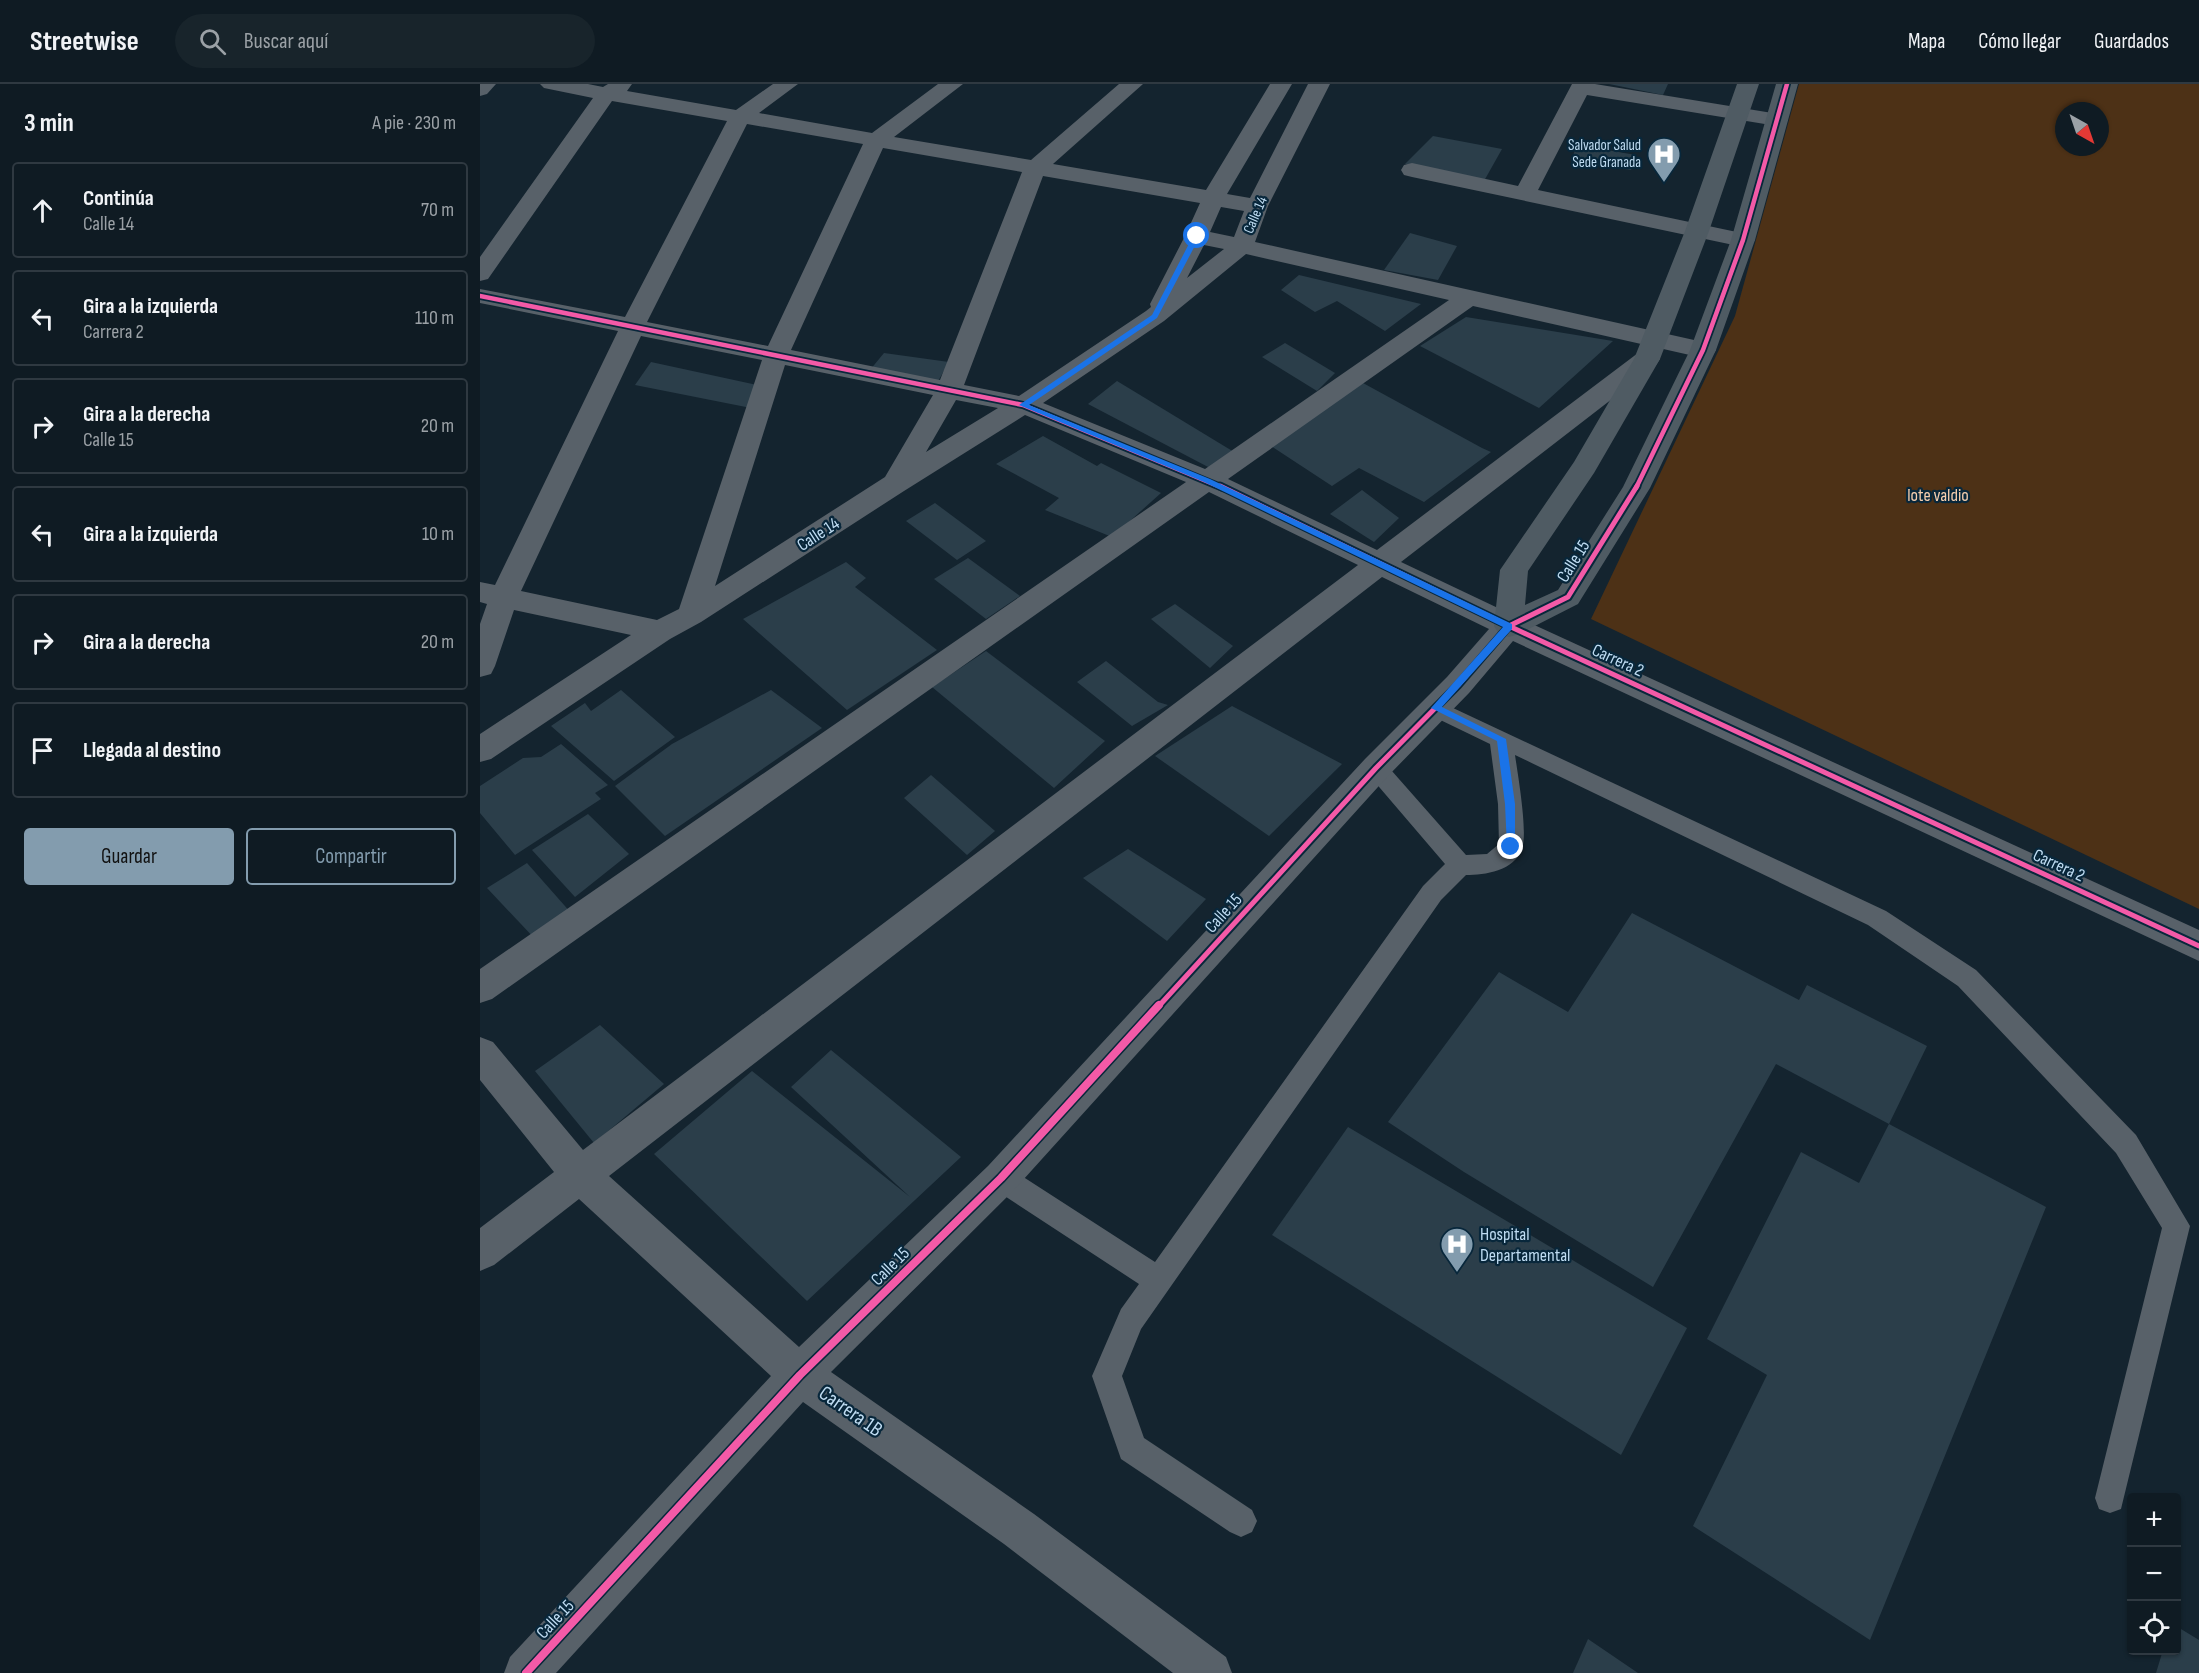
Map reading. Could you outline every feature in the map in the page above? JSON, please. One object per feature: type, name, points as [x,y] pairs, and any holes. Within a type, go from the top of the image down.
[{"type":"street","points":[[480,90],[485,84]]},
{"type":"street","points":[[551,84],[615,89],[741,117],[1257,206]]},
{"type":"street","points":[[480,666],[492,594],[741,117],[787,84]]},
{"type":"street","points":[[691,615],[776,355],[876,140],[952,84]]},
{"type":"street","points":[[894,484],[949,390],[1035,168],[1132,84]]},
{"type":"street","name":"Calle 14","points":[[1155,316],[1197,236],[1213,198],[1281,84]]},
{"type":"street","name":"Calle 14","points":[[480,750],[660,631],[691,615],[894,484],[1023,405],[1155,316],[1242,246],[1257,206],[1319,84]]},
{"type":"street","points":[[1509,626],[1514,570],[1585,467],[1651,349],[1748,84]]},
{"type":"street","name":"Calle 15","points":[[526,1673],[800,1375],[1001,1178],[1376,768],[1436,708],[1509,626],[1568,597],[1636,488],[1702,350],[1743,240],[1786,84]]},
{"type":"street","points":[[1525,194],[1580,88],[1776,120]]},
{"type":"street","points":[[480,274],[615,89]]},
{"type":"street","points":[[1412,170],[1743,240]]},
{"type":"street","points":[[1197,236],[1471,296],[1651,349],[1702,350]]},
{"type":"street","name":"Carrera 2","points":[[480,296],[1023,405],[1207,480],[1376,564],[2199,946]]},
{"type":"street","points":[[480,988],[1471,296]]},
{"type":"street","points":[[480,1252],[1376,564],[1651,349]]},
{"type":"street","points":[[492,594],[660,631]]},
{"type":"street","name":"Carrera 1B","points":[[480,1053],[580,1175],[800,1375],[1019,1528],[1210,1673]]},
{"type":"lane","points":[[1436,708],[1877,918],[1967,978],[2126,1144],[2176,1226],[2110,1498]]},
{"type":"lane","points":[[1241,1521],[1132,1448],[1107,1376],[1131,1319],[1432,893],[1460,865],[1485,865],[1502,858],[1511,847],[1510,804],[1502,739]]},
{"type":"lane","points":[[1376,768],[1460,865]]},
{"type":"lane","points":[[1001,1178],[1159,1281]]},
{"type":"green space","name":"lote valdio","points":[[1799,84],[2199,84],[2199,909],[1591,619],[1735,316]]},
{"type":"building","points":[[1609,84],[1668,84],[1663,95]]},
{"type":"building","points":[[1433,136],[1502,149],[1484,181],[1405,164]]},
{"type":"building","points":[[1577,145],[1636,155],[1631,170],[1571,161]]},
{"type":"building","points":[[1410,233],[1457,246],[1438,280],[1384,270]]},
{"type":"building","points":[[1299,275],[1421,304],[1385,331],[1337,301],[1315,312],[1281,290]]},
{"type":"building","points":[[1466,317],[1613,341],[1539,408],[1420,346]]},
{"type":"building","points":[[1285,343],[1335,373],[1317,391],[1262,357]]},
{"type":"building","points":[[884,353],[949,362],[937,383],[870,370]]},
{"type":"building","points":[[651,362],[766,387],[751,408],[635,385]]},
{"type":"building","points":[[1117,381],[1234,452],[1210,468],[1088,404]]},
{"type":"building","points":[[1363,383],[1491,452],[1424,502],[1359,468],[1332,486],[1271,446]]},
{"type":"building","points":[[1043,436],[1097,466],[1101,463],[1161,493],[1112,537],[1045,510],[1059,498],[996,464]]},
{"type":"building","points":[[1362,490],[1399,518],[1374,542],[1330,514]]},
{"type":"building","points":[[935,503],[986,541],[957,560],[906,521]]},
{"type":"building","points":[[968,558],[1020,596],[986,619],[934,579]]},
{"type":"building","points":[[846,562],[866,578],[855,587],[937,650],[847,710],[743,619]]},
{"type":"building","points":[[1175,604],[1233,646],[1210,668],[1151,619]]},
{"type":"building","points":[[986,651],[1105,741],[1054,788],[932,687]]},
{"type":"building","points":[[1106,661],[1158,702],[1168,705],[1132,726],[1077,682]]},
{"type":"building","points":[[621,690],[675,737],[614,781],[551,726],[585,703],[591,711]]},
{"type":"building","points":[[771,690],[822,728],[665,836],[615,786],[672,744]]},
{"type":"building","points":[[1232,706],[1342,764],[1269,836],[1155,756]]},
{"type":"building","points":[[561,744],[608,785],[595,793],[601,799],[515,855],[480,813],[480,786],[523,758],[541,757]]},
{"type":"building","points":[[931,775],[995,831],[967,855],[904,798]]},
{"type":"building","points":[[588,814],[629,854],[575,897],[532,850]]},
{"type":"building","points":[[1128,849],[1206,899],[1167,941],[1083,878]]},
{"type":"building","points":[[527,863],[572,914],[535,939],[487,888]]},
{"type":"building","points":[[1632,913],[1799,1000],[1807,985],[1927,1046],[1889,1124],[1776,1064],[1653,1287],[1464,1172],[1388,1122],[1499,972],[1568,1012]]},
{"type":"building","points":[[600,1025],[664,1084],[594,1143],[535,1071]]},
{"type":"building","points":[[831,1050],[961,1157],[807,1301],[654,1154],[752,1071],[910,1197],[791,1087]]},
{"type":"building","points":[[1889,1124],[2046,1207],[1870,1640],[1693,1526],[1767,1375],[1707,1339],[1801,1152],[1859,1183]]},
{"type":"building","points":[[1348,1127],[1687,1328],[1621,1455],[1272,1235]]},
{"type":"building","points":[[2181,1629],[2199,1640],[2199,1673],[2156,1673],[2161,1655],[2181,1655]]},
{"type":"building","points":[[1588,1639],[1638,1673],[1573,1673]]},
{"type":"cycle path","points":[[526,1673],[800,1375],[1001,1178],[1376,768],[1458,685],[1509,626],[1568,597],[1636,488],[1703,350],[1743,240],[1787,84]]},
{"type":"cycle path","points":[[480,296],[1023,405],[1207,480],[1509,626],[2199,946]]},
{"type":"place","name":"Salvador Salud Sede Granada","points":[[1664,183]]},
{"type":"place","name":"Hospital Departamental","points":[[1457,1273]]},
{"type":"route","points":[[1197,236],[1155,316],[1023,405],[1207,480],[1376,564],[1509,626],[1458,686],[1436,708],[1502,739],[1513,836],[1511,847]]}]
